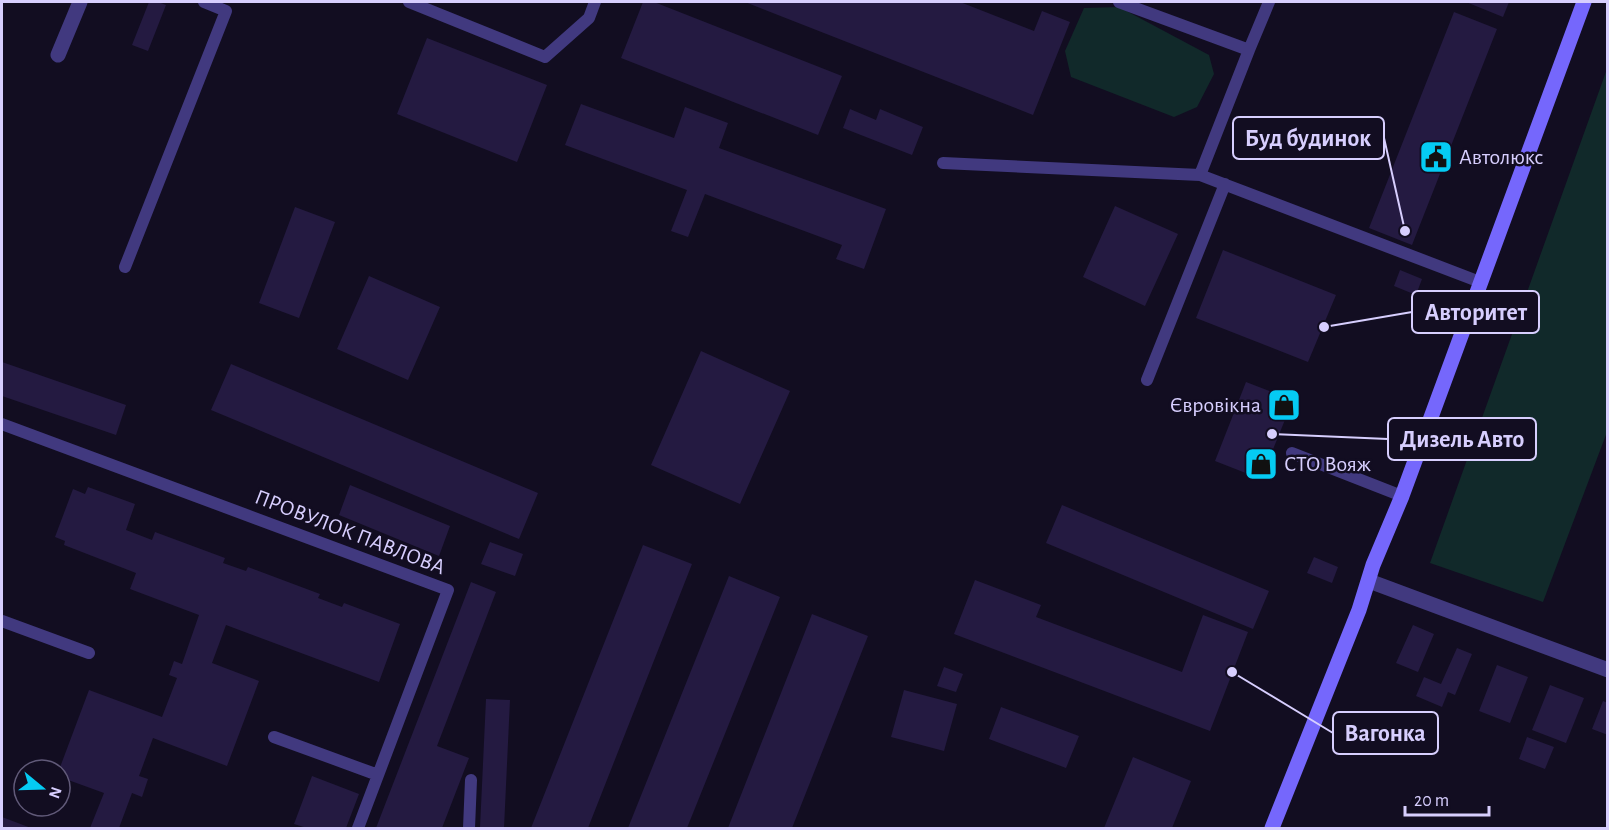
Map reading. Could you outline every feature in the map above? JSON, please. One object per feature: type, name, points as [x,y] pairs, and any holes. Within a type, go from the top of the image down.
[{"type":"main road","points":[[1272,828],[1369,581],[1373,565],[1402,496],[1584,2]]},
{"type":"street","points":[[58,56],[80,2]]},
{"type":"street","points":[[1369,581],[1608,670]]},
{"type":"lane","points":[[125,267],[226,10],[204,2]]},
{"type":"lane","points":[[409,2],[545,57],[589,18],[595,2]]},
{"type":"lane","points":[[1119,2],[1249,50]]},
{"type":"lane","points":[[1200,175],[1269,2]]},
{"type":"lane","points":[[943,163],[1200,175],[1480,282]]},
{"type":"lane","points":[[1147,380],[1224,184]]},
{"type":"lane","name":"ПРОВУЛОК ПАВЛОВА","points":[[2,424],[448,590],[358,828]]},
{"type":"lane","points":[[1292,453],[1402,496]]},
{"type":"lane","points":[[2,621],[89,653]]},
{"type":"lane","points":[[274,737],[378,775]]},
{"type":"lane","points":[[469,828],[471,780]]},
{"type":"green space","points":[[1119,7],[1209,55],[1214,74],[1197,107],[1174,117],[1071,77],[1065,51],[1084,8]]},
{"type":"green space","points":[[1607,69],[1607,432],[1543,602],[1430,563]]},
{"type":"building","points":[[149,2],[166,5],[148,51],[132,45]]},
{"type":"building","points":[[643,2],[654,2],[842,76],[818,135],[621,58]]},
{"type":"building","points":[[745,2],[960,2],[1034,31],[1042,11],[1070,22],[1033,115]]},
{"type":"building","points":[[1466,2],[1509,2],[1503,17]]},
{"type":"building","points":[[1454,12],[1497,29],[1412,245],[1369,228]]},
{"type":"building","points":[[427,38],[547,85],[517,162],[397,114]]},
{"type":"building","points":[[581,104],[674,138],[685,107],[728,123],[719,148],[886,209],[864,269],[836,259],[842,245],[705,194],[688,237],[671,231],[687,190],[565,145]]},
{"type":"building","points":[[850,109],[876,120],[880,109],[923,127],[912,155],[843,128]]},
{"type":"building","points":[[1115,206],[1178,234],[1145,306],[1083,277]]},
{"type":"building","points":[[295,207],[335,222],[299,318],[259,303]]},
{"type":"building","points":[[1223,250],[1336,295],[1308,362],[1196,318]]},
{"type":"building","points":[[1400,270],[1422,279],[1416,295],[1394,286]]},
{"type":"building","points":[[369,276],[440,307],[408,380],[337,349]]},
{"type":"building","points":[[701,351],[790,391],[740,504],[651,465]]},
{"type":"building","points":[[2,362],[126,405],[116,435],[2,396]]},
{"type":"building","points":[[231,364],[538,493],[519,539],[211,410]]},
{"type":"building","points":[[1246,382],[1293,400],[1261,479],[1215,461]]},
{"type":"building","points":[[350,485],[450,526],[439,556],[339,515]]},
{"type":"building","points":[[88,487],[135,504],[126,530],[152,540],[155,532],[225,558],[223,563],[246,571],[248,567],[320,594],[318,598],[342,607],[344,603],[400,624],[379,682],[226,625],[212,663],[259,681],[227,766],[153,738],[139,776],[148,779],[142,797],[132,793],[119,828],[90,828],[104,793],[72,781],[72,758],[64,758],[89,690],[162,717],[177,678],[169,675],[174,661],[182,664],[199,615],[130,589],[136,573],[64,545],[65,541],[55,537],[73,489],[85,494]]},
{"type":"building","points":[[1062,505],[1269,591],[1253,629],[1046,543]]},
{"type":"building","points":[[490,542],[523,554],[515,576],[481,564]]},
{"type":"building","points":[[643,545],[692,564],[588,828],[531,828]]},
{"type":"building","points":[[1314,557],[1338,567],[1332,583],[1307,573]]},
{"type":"building","points":[[729,576],[780,597],[687,828],[628,828]]},
{"type":"building","points":[[975,580],[1041,605],[1036,617],[1182,672],[1203,615],[1248,632],[1210,731],[954,634]]},
{"type":"building","points":[[471,582],[496,592],[437,746],[469,758],[442,828],[376,828]]},
{"type":"building","points":[[812,614],[868,636],[792,828],[728,828]]},
{"type":"building","points":[[1413,625],[1434,634],[1418,672],[1396,663]]},
{"type":"building","points":[[1457,648],[1472,654],[1455,695],[1448,692],[1442,707],[1416,696],[1424,677],[1441,684]]},
{"type":"building","points":[[1497,665],[1528,677],[1510,723],[1479,711]]},
{"type":"building","points":[[944,667],[963,674],[956,692],[937,686]]},
{"type":"building","points":[[1550,685],[1584,698],[1566,743],[1532,730]]},
{"type":"building","points":[[904,690],[957,704],[944,751],[891,737]]},
{"type":"building","points":[[486,699],[510,700],[504,828],[480,828]]},
{"type":"building","points":[[1603,701],[1608,703],[1608,735],[1592,729]]},
{"type":"building","points":[[1001,707],[1079,736],[1066,768],[989,739]]},
{"type":"building","points":[[1527,737],[1554,747],[1545,769],[1519,759]]},
{"type":"building","points":[[1133,757],[1191,781],[1172,828],[1104,828]]},
{"type":"building","points":[[312,776],[359,794],[346,828],[307,828],[294,824]]},
{"type":"building","points":[[2,817],[31,828],[2,828]]},
{"type":"place","name":"Автолюкс","points":[[1436,157]]},
{"type":"place","name":"Буд будинок","points":[[1405,231]]},
{"type":"place","name":"Авторитет","points":[[1324,327]]},
{"type":"place","name":"Євровікна","points":[[1284,405]]},
{"type":"place","name":"Дизель Авто","points":[[1272,434]]},
{"type":"place","name":"СТО Вояж","points":[[1261,464]]},
{"type":"place","name":"Вагонка","points":[[1232,672]]}]
